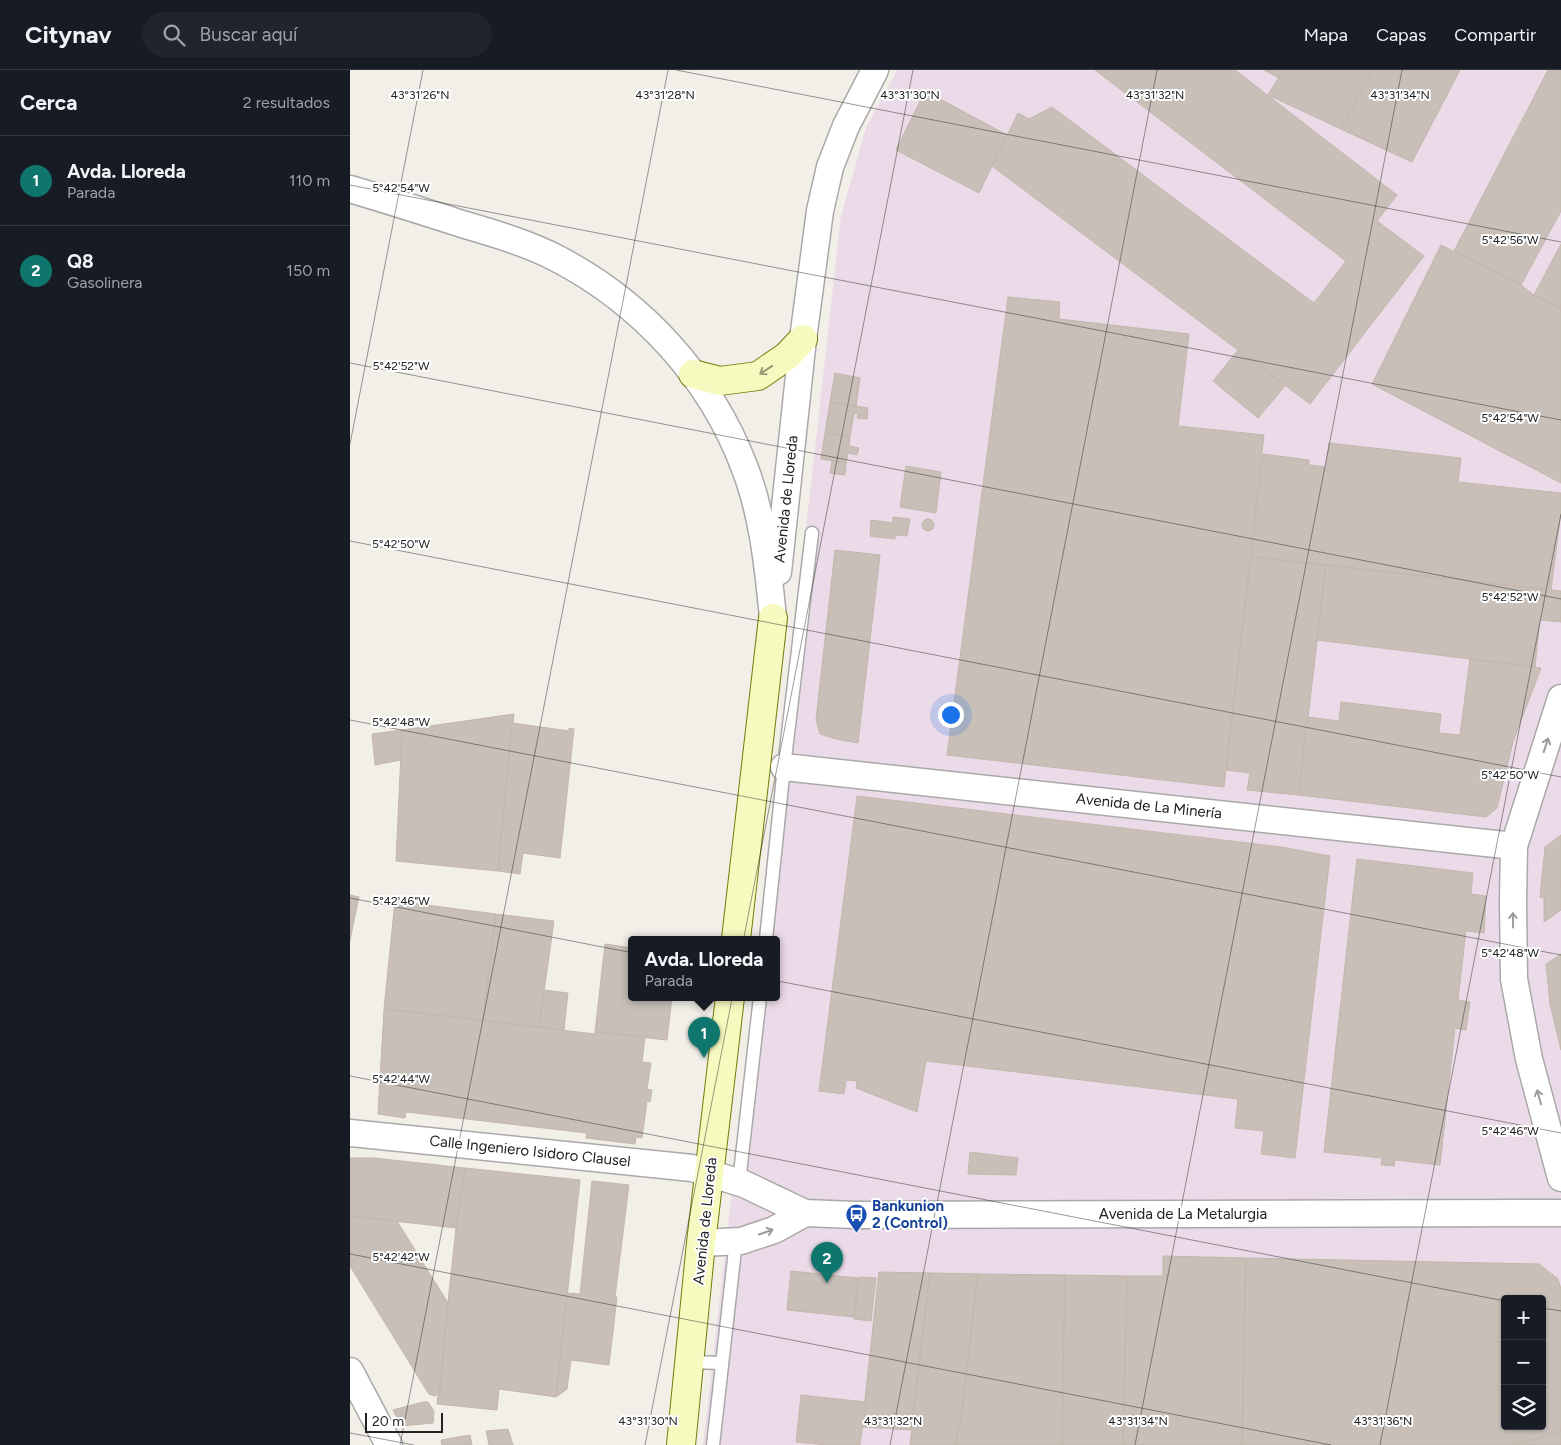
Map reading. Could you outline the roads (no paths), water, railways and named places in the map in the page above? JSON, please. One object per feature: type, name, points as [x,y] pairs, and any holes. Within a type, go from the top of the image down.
[{"type":"street","name":"Avenida de Lloreda","points":[[736,936],[803,339],[820,211],[830,167],[846,126],[875,70]]},
{"type":"street","points":[[350,189],[498,234],[557,258],[599,284],[633,309],[653,327],[694,374],[714,403],[731,434],[745,467],[764,540],[773,618]]},
{"type":"street","points":[[694,374],[720,381],[758,376],[787,356],[803,339]]},
{"type":"street","points":[[1561,698],[1514,846],[1513,902],[1514,979],[1529,1059],[1561,1178]]},
{"type":"street","name":"Avenida de La Minería","points":[[784,766],[1514,846]]},
{"type":"street","name":"Avenida de Lloreda","points":[[681,1445],[701,1243],[730,1001]]},
{"type":"street","name":"Calle Ingeniero Isidoro Clausel","points":[[350,1133],[692,1168],[739,1182],[805,1214]]},
{"type":"street","name":"Avenida de La Metalurgia","points":[[805,1214],[1561,1213]]},
{"type":"street","points":[[701,1243],[741,1241],[774,1230],[805,1214]]},
{"type":"street","points":[[350,1371],[390,1445]]},
{"type":"lane","name":"Avenida de Lloreda","points":[[766,936],[784,766],[812,533]]},
{"type":"lane","name":"Avenida de Lloreda","points":[[739,1182],[760,1001]]},
{"type":"lane","points":[[713,1445],[736,1241]]},
{"type":"lane","points":[[690,1362],[722,1363]]},
{"type":"place","name":"Avda. Lloreda","points":[[704,1058]]},
{"type":"place","name":"Bankunion 2 (Control)","points":[[856,1234]]},
{"type":"place","name":"Q8","points":[[827,1283]]}]
